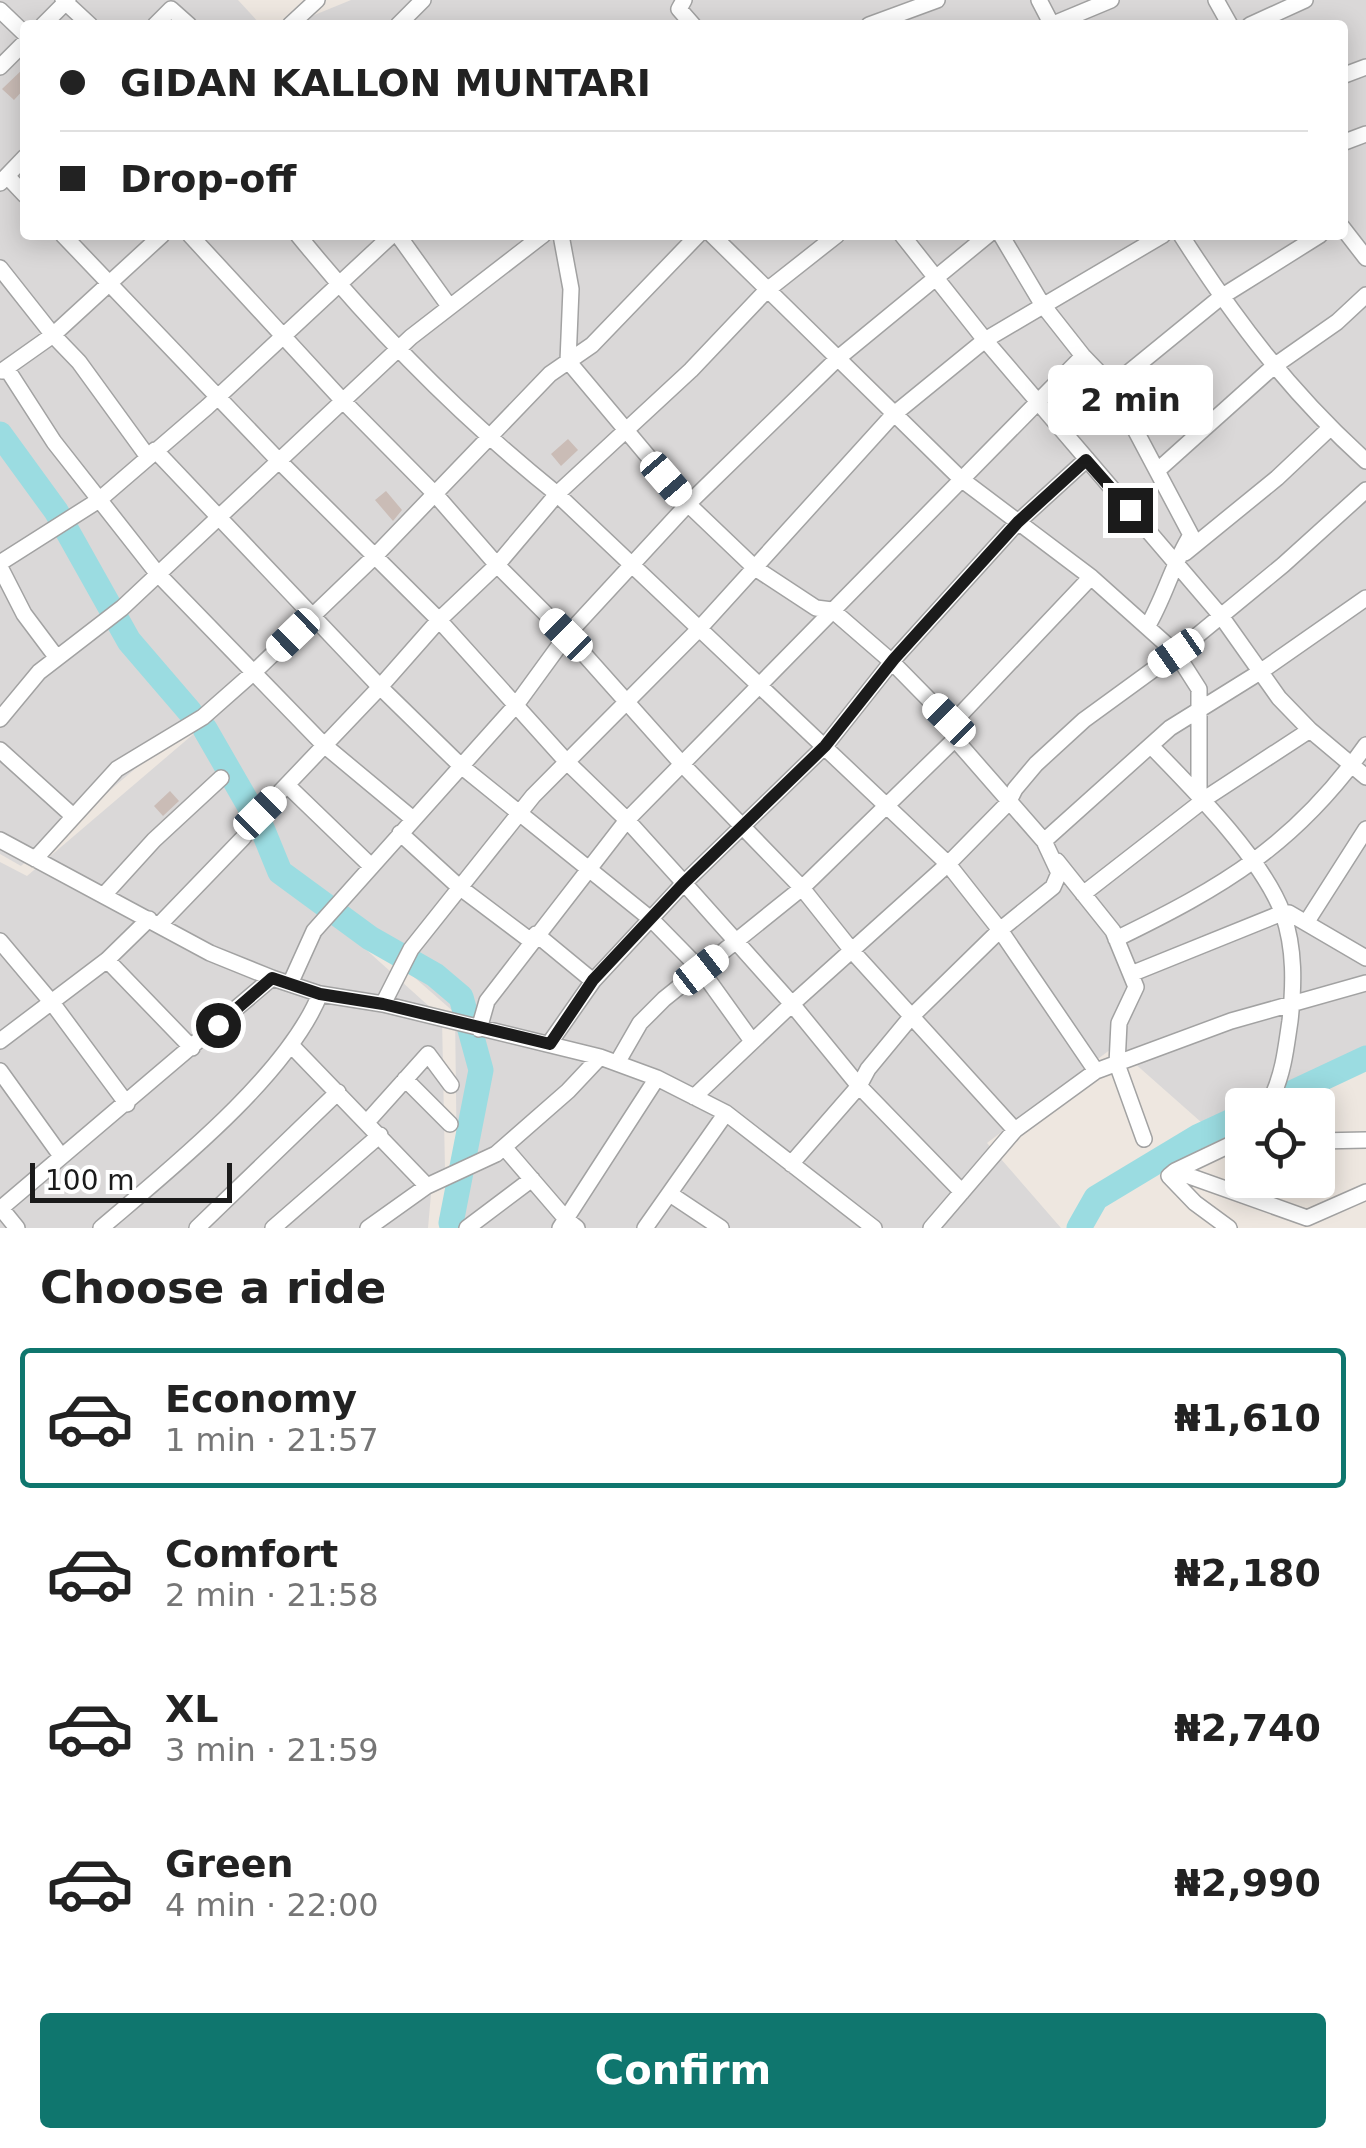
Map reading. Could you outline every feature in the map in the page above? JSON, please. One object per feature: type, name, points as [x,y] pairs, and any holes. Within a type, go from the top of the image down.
[{"type":"street","points":[[295,20],[317,0]]},
{"type":"street","points":[[406,20],[423,0]]},
{"type":"street","points":[[879,20],[912,4],[938,0]]},
{"type":"street","points":[[1064,20],[1111,0]]},
{"type":"street","points":[[1261,20],[1305,0]]},
{"type":"street","points":[[47,20],[66,1],[85,20]]},
{"type":"street","points":[[0,10],[20,29]]},
{"type":"street","points":[[0,67],[20,47]]},
{"type":"street","points":[[1348,235],[1366,258]]},
{"type":"street","points":[[68,240],[439,620],[566,761],[627,820],[792,1004],[859,1086],[962,1192]]},
{"type":"street","points":[[157,240],[53,335],[3,370],[54,442],[157,572],[324,745],[413,819]]},
{"type":"street","points":[[195,240],[802,888],[853,952],[1015,1130]]},
{"type":"street","points":[[302,240],[397,349],[488,439],[557,494],[948,864],[1000,930],[1096,1071]]},
{"type":"street","points":[[57,658],[24,614],[0,564],[99,500],[389,240]]},
{"type":"street","points":[[399,240],[450,306]]},
{"type":"street","points":[[0,719],[39,672],[122,608],[397,349],[536,240]]},
{"type":"street","points":[[561,240],[571,289],[568,360],[688,504],[756,568],[816,608],[832,610],[892,662],[949,720],[954,738],[1044,841],[1116,939],[1136,987],[1120,1024],[1117,1064],[1144,1140]]},
{"type":"street","points":[[35,859],[117,769],[202,717],[253,673],[376,556],[550,374],[592,345],[693,240]]},
{"type":"street","points":[[717,240],[961,478],[1092,577],[1176,653],[1199,689],[1201,798]]},
{"type":"street","points":[[0,1041],[154,922],[243,838],[260,813],[439,620],[497,565],[557,494],[691,370],[766,291],[831,240]]},
{"type":"street","points":[[906,240],[985,340],[1221,616],[1260,672],[1310,730],[1366,777]]},
{"type":"street","points":[[290,984],[314,931],[516,704],[566,635],[688,504],[837,359],[982,240]]},
{"type":"street","points":[[1005,240],[1042,304],[1112,386],[1191,535],[1174,561],[1163,600],[1148,627]]},
{"type":"street","points":[[383,1004],[408,954],[517,814],[756,568],[893,415],[985,340],[1154,240]]},
{"type":"street","points":[[1184,240],[1221,297],[1274,366],[1366,461]]},
{"type":"street","points":[[1112,386],[1221,297],[1312,240]]},
{"type":"street","points":[[0,268],[151,453],[461,766],[652,920],[701,970],[752,1041]]},
{"type":"street","points":[[1158,470],[1274,366],[1336,322],[1366,295]]},
{"type":"street","points":[[474,1027],[487,1001],[533,937],[627,820],[1083,356]]},
{"type":"street","points":[[1174,561],[1278,478],[1330,428]]},
{"type":"street","points":[[550,1044],[593,980],[684,883],[825,746],[892,662],[1018,522],[1086,460]]},
{"type":"street","points":[[694,1097],[948,864],[1008,804],[1036,764],[1084,720],[1176,653],[1284,565],[1366,490]]},
{"type":"street","points":[[617,1063],[640,1023],[802,888],[954,738],[962,713],[1092,577]]},
{"type":"street","points":[[1044,841],[1201,707],[1260,672],[1366,598]]},
{"type":"street","points":[[1083,894],[1201,798],[1310,730]]},
{"type":"street","points":[[1151,746],[1201,798],[1254,864],[1282,913],[1294,968],[1284,1072],[1276,1088]]},
{"type":"street","points":[[1116,939],[1182,907],[1254,864],[1280,843],[1366,746]]},
{"type":"street","points":[[0,750],[72,816]]},
{"type":"street","points":[[104,895],[154,840],[221,778]]},
{"type":"street","points":[[287,785],[370,866]]},
{"type":"street","points":[[1306,922],[1366,829]]},
{"type":"street","points":[[400,833],[458,886],[593,980]]},
{"type":"street","points":[[0,840],[210,953],[272,978],[320,994],[383,1004],[600,1056],[657,1078],[726,1113],[874,1228]]},
{"type":"street","points":[[791,1164],[912,1017],[1000,930],[1053,887],[1059,873],[1055,859]]},
{"type":"street","points":[[1130,974],[1282,913],[1306,922],[1366,958]]},
{"type":"street","points":[[0,941],[127,1104]]},
{"type":"street","points":[[107,960],[192,1048]]},
{"type":"street","points":[[17,1228],[0,1208],[272,978]]},
{"type":"street","points":[[931,1228],[1015,1130],[1096,1071],[1232,1021],[1366,983]]},
{"type":"street","points":[[101,1228],[247,1095],[291,1045],[309,1020],[320,994]]},
{"type":"street","points":[[291,1045],[427,1186]]},
{"type":"street","points":[[366,1122],[428,1054],[451,1084]]},
{"type":"street","points":[[368,1228],[427,1186],[480,1164],[504,1147],[568,1091],[600,1056]]},
{"type":"street","points":[[0,1072],[61,1156]]},
{"type":"street","points":[[504,1147],[568,1225],[657,1078]]},
{"type":"street","points":[[405,1079],[450,1124]]},
{"type":"street","points":[[197,1228],[338,1092]]},
{"type":"street","points":[[645,1228],[726,1113]]},
{"type":"street","points":[[273,1228],[380,1135]]},
{"type":"street","points":[[1335,1141],[1366,1140]]},
{"type":"street","points":[[1225,1149],[1169,1176],[1195,1203],[1229,1228]]},
{"type":"street","points":[[1175,1171],[1307,1218],[1366,1192]]},
{"type":"street","points":[[467,1228],[532,1179]]},
{"type":"street","points":[[670,1194],[721,1228]]},
{"type":"shaded area","points":[[0,0],[238,0],[256,20],[20,20],[20,240],[1348,240],[1348,20],[302,20],[351,0],[1366,0],[1366,1056],[1298,1088],[1225,1088],[1225,1122],[1210,1130],[1115,1046],[987,1143],[1061,1228],[444,1228],[439,1219],[457,1172],[455,1013],[278,858],[258,803],[197,716],[21,866],[0,854]]},
{"type":"shaded area","points":[[197,731],[253,818],[270,863],[442,1018],[445,1170],[432,1183],[428,1228],[0,1228],[0,862],[27,876]]},
{"type":"building","points":[[20,72],[20,93],[14,100],[2,89]]},
{"type":"building","points":[[568,439],[578,450],[561,466],[551,454]]},
{"type":"building","points":[[386,491],[402,510],[393,521],[375,500]]},
{"type":"building","points":[[170,791],[179,801],[163,816],[154,806]]},
{"type":"waterway","points":[[0,434],[56,511],[129,641],[190,712]]},
{"type":"waterway","points":[[205,729],[262,828],[280,872],[370,938],[435,975],[461,997],[481,1070],[451,1223],[454,1228]]},
{"type":"waterway","points":[[1302,1088],[1366,1058]]},
{"type":"waterway","points":[[1079,1228],[1096,1198],[1225,1124]]},
{"type":"route","points":[[218,1025],[272,978],[320,994],[383,1004],[550,1044],[593,980],[684,883],[825,746],[894,659],[1018,522],[1086,460],[1130,510]]}]
